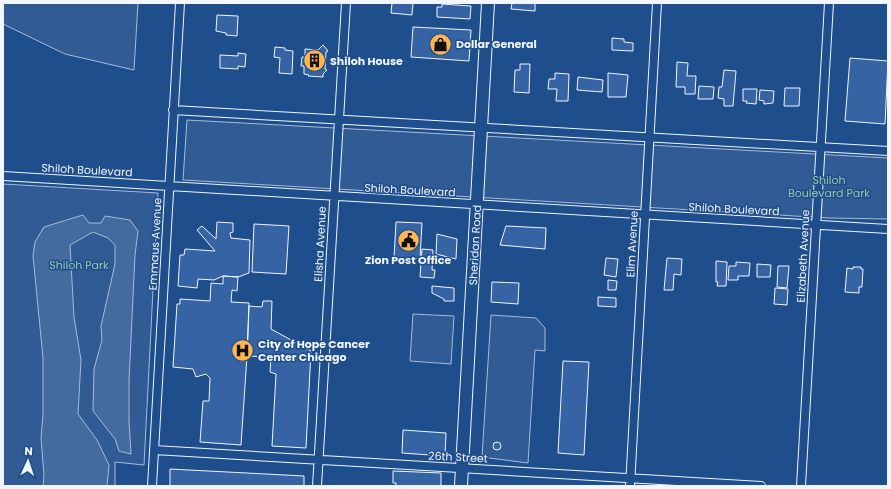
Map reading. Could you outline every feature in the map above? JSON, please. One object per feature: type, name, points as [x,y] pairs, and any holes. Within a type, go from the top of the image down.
[{"type":"main road","name":"Sheridan Road","points":[[461,486],[488,3]]},
{"type":"street","name":"Emmaus Avenue","points":[[152,486],[180,3]]},
{"type":"street","name":"Elisha Avenue","points":[[317,486],[346,3]]},
{"type":"street","name":"Elim Avenue","points":[[630,482],[657,3]]},
{"type":"street","name":"Elizabeth Avenue","points":[[801,486],[829,3]]},
{"type":"street","points":[[173,110],[888,151]]},
{"type":"street","name":"Shiloh Boulevard","points":[[3,176],[888,229]]},
{"type":"street","name":"26th Street","points":[[154,450],[463,468],[630,482],[761,486]]},
{"type":"green space","points":[[3,3],[138,3],[134,70],[65,54],[3,24]]},
{"type":"green space","name":"Shiloh Boulevard Park","points":[[187,120],[888,158],[888,219],[829,218],[183,180]]},
{"type":"green space","name":"Shiloh Park","points":[[3,184],[158,193],[144,465],[115,462],[115,486],[3,486]]},
{"type":"green space","points":[[413,314],[454,316],[451,364],[410,361]]},
{"type":"green space","points":[[491,315],[536,318],[545,328],[545,351],[535,350],[528,463],[482,457]]},
{"type":"shaded area","points":[[83,215],[89,223],[101,223],[105,216],[130,220],[138,231],[135,255],[129,381],[131,454],[119,451],[115,439],[93,411],[94,369],[102,340],[101,326],[115,264],[115,245],[108,238],[93,232],[70,245],[74,317],[81,360],[78,414],[97,440],[109,465],[107,486],[43,486],[44,475],[41,438],[43,414],[43,358],[33,256],[35,242],[44,227]]},
{"type":"building","points":[[392,3],[413,3],[412,15],[391,13]]},
{"type":"building","points":[[512,3],[535,3],[535,11],[511,9]]},
{"type":"building","points":[[442,4],[471,6],[470,19],[437,17],[437,7],[442,7]]},
{"type":"building","points":[[217,15],[238,16],[237,36],[226,35],[226,33],[216,31]]},
{"type":"building","name":"Dollar General","points":[[413,27],[471,30],[469,61],[411,57]]},
{"type":"building","points":[[612,38],[624,39],[624,42],[633,43],[633,51],[612,50]]},
{"type":"building","name":"Shiloh House","points":[[323,45],[328,51],[326,52],[325,69],[327,70],[323,74],[323,77],[308,76],[309,75],[304,74],[304,66],[301,66],[302,57],[305,57],[305,49],[318,50]]},
{"type":"building","points":[[275,47],[293,51],[292,74],[279,73],[280,58],[274,57]]},
{"type":"building","points":[[238,53],[246,54],[245,67],[238,66],[238,69],[220,68],[220,55],[238,56]]},
{"type":"building","points":[[850,58],[888,61],[885,124],[845,121]]},
{"type":"building","points":[[677,62],[688,63],[687,76],[696,76],[695,94],[685,94],[685,87],[676,87]]},
{"type":"building","points":[[520,64],[530,64],[529,93],[514,92],[515,70],[520,70]]},
{"type":"building","points":[[724,70],[736,71],[733,106],[724,106],[724,99],[718,98],[719,87],[722,87]]},
{"type":"building","points":[[555,73],[569,74],[568,101],[556,101],[557,89],[548,89],[549,79],[555,79]]},
{"type":"building","points":[[608,73],[628,75],[626,97],[608,97]]},
{"type":"building","points":[[578,77],[603,80],[602,92],[577,90]]},
{"type":"building","points":[[699,86],[714,87],[713,99],[698,99]]},
{"type":"building","points":[[785,88],[800,88],[799,106],[784,106]]},
{"type":"building","points":[[743,89],[757,89],[756,104],[746,103],[747,101],[743,101]]},
{"type":"building","points":[[760,90],[774,91],[773,103],[764,104],[764,101],[759,100]]},
{"type":"building","points":[[217,222],[233,223],[233,232],[230,233],[231,238],[250,240],[249,273],[238,277],[223,276],[214,280],[198,279],[197,288],[178,286],[180,255],[184,255],[185,249],[215,251],[197,230],[202,226],[216,239]]},
{"type":"building","name":"Zion Post Office","points":[[396,222],[422,223],[420,259],[394,258]]},
{"type":"building","points":[[254,224],[289,226],[286,274],[252,272]]},
{"type":"building","points":[[506,226],[546,228],[545,249],[500,245]]},
{"type":"building","points":[[437,234],[457,239],[456,259],[436,254]]},
{"type":"building","points":[[422,249],[433,250],[432,270],[435,270],[434,278],[420,277]]},
{"type":"building","points":[[606,258],[618,259],[616,277],[604,275]]},
{"type":"building","points":[[667,258],[682,259],[681,275],[674,274],[673,290],[664,290]]},
{"type":"building","points":[[716,261],[727,262],[726,286],[717,286]]},
{"type":"building","points":[[736,262],[750,263],[749,276],[738,276],[738,280],[728,280],[729,266],[736,266]]},
{"type":"building","points":[[757,264],[771,265],[770,277],[757,277]]},
{"type":"building","points":[[778,266],[789,266],[787,288],[777,287]]},
{"type":"building","points":[[853,267],[861,267],[861,269],[863,269],[862,287],[859,287],[859,293],[845,292],[847,268],[853,269]]},
{"type":"building","points":[[223,276],[238,277],[237,291],[232,290],[231,302],[249,303],[241,445],[200,442],[203,401],[209,401],[210,378],[206,374],[196,377],[193,369],[173,367],[177,304],[180,304],[180,299],[210,301],[211,283],[223,284]]},
{"type":"building","points":[[608,280],[617,281],[616,290],[608,290]]},
{"type":"building","points":[[492,282],[519,283],[518,304],[491,302]]},
{"type":"building","points":[[432,286],[454,288],[454,301],[444,301],[444,299],[432,293]]},
{"type":"building","points":[[775,288],[788,289],[787,305],[774,304]]},
{"type":"building","points":[[598,297],[616,298],[616,307],[598,306]]},
{"type":"building","points":[[263,301],[272,301],[271,329],[311,351],[306,448],[272,446],[276,374],[270,372],[271,357],[247,356],[249,306],[262,307]]},
{"type":"building","points":[[563,361],[589,362],[584,455],[558,453]]},
{"type":"building","points":[[403,430],[446,433],[445,456],[402,453]]},
{"type":"building","points":[[495,442],[499,442],[501,446],[499,450],[495,450],[493,448],[493,444]]},
{"type":"building","points":[[170,469],[304,476],[304,486],[170,486]]},
{"type":"building","points":[[393,471],[441,473],[441,486],[396,486],[396,483],[393,483]]},
{"type":"place","name":"Dollar General","points":[[441,44]]},
{"type":"place","name":"Shiloh House","points":[[314,61]]},
{"type":"place","name":"Zion Post Office","points":[[408,240]]},
{"type":"place","name":"City of Hope Cancer Center Chicago","points":[[243,350]]}]
